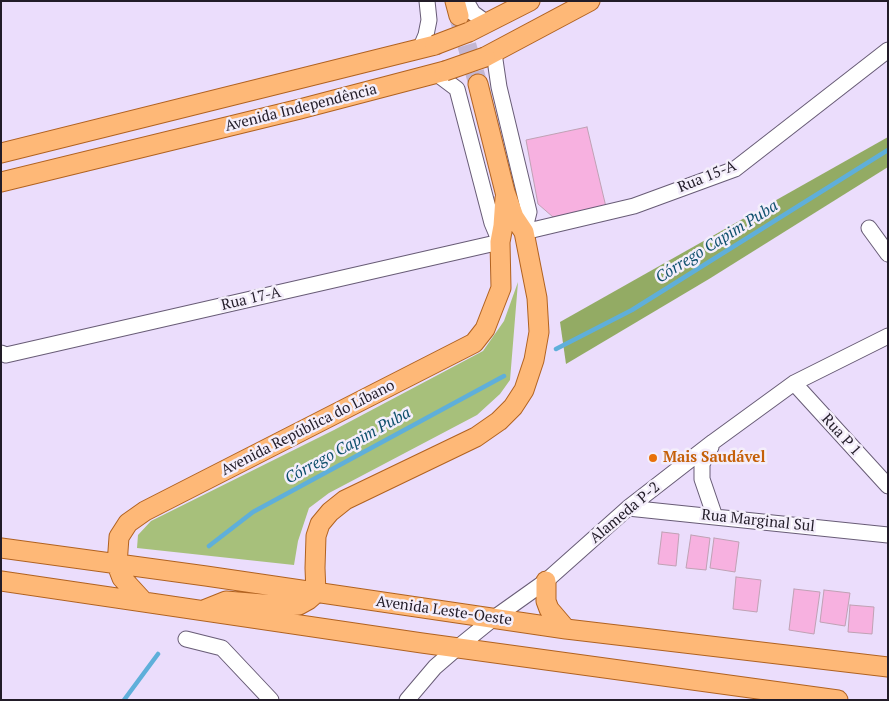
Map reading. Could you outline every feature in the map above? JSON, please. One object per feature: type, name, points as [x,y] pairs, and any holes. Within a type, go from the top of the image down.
[{"type":"main road","name":"Avenida Independência","points":[[1,153],[427,47],[469,32],[530,1]]},
{"type":"main road","name":"Avenida Independência","points":[[1,182],[300,109],[441,72],[489,55],[590,1]]},
{"type":"main road","name":"Avenida República do Líbano","points":[[316,593],[316,536],[320,524],[330,512],[345,500],[476,437],[499,421],[513,407],[524,390],[534,360],[539,332],[537,298],[524,232],[514,217],[505,192],[478,84]]},
{"type":"main road","points":[[130,120],[136,148]]},
{"type":"main road","name":"Avenida República do Líbano","points":[[117,564],[119,537],[128,523],[145,511],[474,343],[488,322],[501,288],[500,242],[505,192]]},
{"type":"main road","name":"Avenida Leste-Oeste","points":[[1,548],[566,629],[888,667]]},
{"type":"main road","points":[[117,564],[122,578],[144,602]]},
{"type":"main road","points":[[1,581],[457,648],[838,700]]},
{"type":"main road","points":[[546,581],[546,601],[549,609],[566,629]]},
{"type":"main road","points":[[202,611],[226,602],[299,605],[316,593]]},
{"type":"street","points":[[427,1],[429,20],[426,35],[427,47]]},
{"type":"street","points":[[460,6],[473,12],[487,23]]},
{"type":"street","name":"Rua 15-A","points":[[524,232],[634,206],[735,169],[888,50]]},
{"type":"street","name":"Avenida República do Líbano","points":[[489,55],[499,87],[529,212],[524,232]]},
{"type":"street","name":"Avenida República do Líbano","points":[[441,72],[457,89],[492,223],[500,242]]},
{"type":"street","points":[[869,228],[888,254]]},
{"type":"street","name":"Rua 17-A","points":[[3,355],[500,242]]},
{"type":"street","name":"Alameda P-2","points":[[407,700],[435,667],[457,648],[494,618],[546,581],[628,508],[713,442],[794,383],[888,336]]},
{"type":"street","name":"Rua P 1","points":[[794,383],[888,486]]},
{"type":"street","points":[[713,442],[702,464],[702,480],[715,516]]},
{"type":"street","name":"Rua Marginal Sul","points":[[628,508],[888,535]]},
{"type":"street","points":[[186,639],[222,648],[272,700]]},
{"type":"green space","points":[[888,137],[888,167],[709,279],[566,364],[560,322]]},
{"type":"green space","points":[[518,282],[510,380],[500,394],[477,415],[329,493],[309,508],[298,541],[294,565],[137,548],[138,535],[151,521],[334,430],[483,351],[504,321]]},
{"type":"building","points":[[587,127],[606,207],[553,217],[538,204],[526,140]]},
{"type":"building","points":[[662,532],[679,534],[676,566],[658,564]]},
{"type":"building","points":[[691,535],[710,538],[706,570],[686,568]]},
{"type":"building","points":[[714,538],[739,542],[735,572],[710,568]]},
{"type":"building","points":[[736,577],[761,580],[757,612],[733,609]]},
{"type":"building","points":[[794,589],[820,592],[814,634],[789,630]]},
{"type":"building","points":[[824,590],[850,593],[845,626],[820,622]]},
{"type":"building","points":[[850,605],[874,607],[872,634],[848,632]]},
{"type":"waterway","name":"Córrego Capim Puba","points":[[556,349],[632,310],[888,150]]},
{"type":"waterway","name":"Córrego Capim Puba","points":[[209,546],[253,512],[504,376]]},
{"type":"waterway","name":"Córrego Capim Puba","points":[[124,700],[158,654]]},
{"type":"tunnel","points":[[459,18],[478,84]]},
{"type":"place","name":"Mais Saudável","points":[[653,458]]}]
